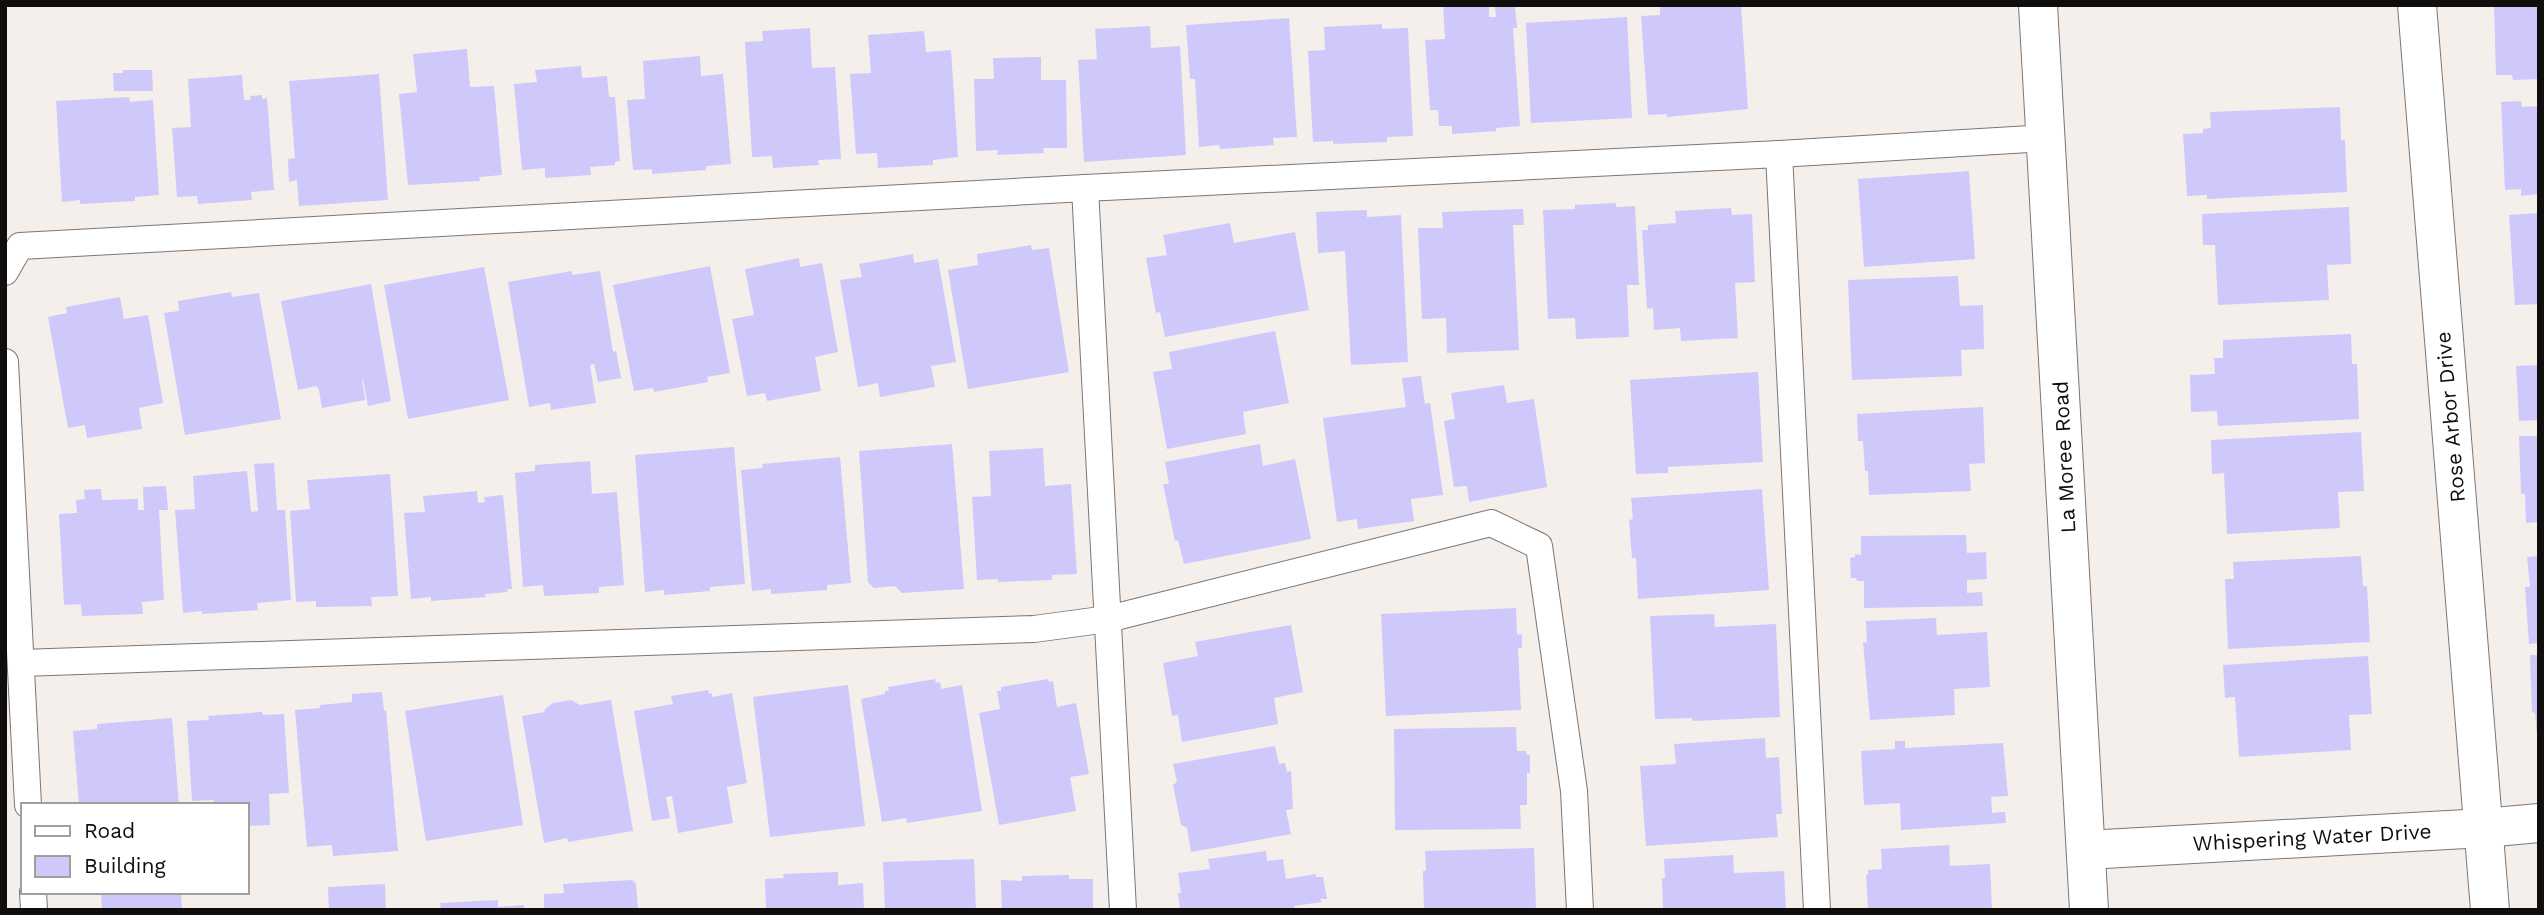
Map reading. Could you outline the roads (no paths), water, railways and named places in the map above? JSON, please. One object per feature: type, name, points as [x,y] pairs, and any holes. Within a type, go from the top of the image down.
[{"type":"street","name":"La Moree Road","points":[[2038,5],[2089,910]]},
{"type":"street","name":"Rose Arbor Drive","points":[[2417,5],[2490,910]]},
{"type":"street","name":"Whispering Water Drive","points":[[2086,850],[2484,828],[2539,822]]},
{"type":"lane","points":[[5,272],[20,246],[2046,138]]},
{"type":"lane","points":[[1779,154],[1817,910]]},
{"type":"lane","points":[[1085,188],[1123,910]]},
{"type":"lane","points":[[5,362],[29,803]]},
{"type":"lane","points":[[21,663],[1034,629],[1108,619],[1491,523],[1539,546],[1574,791],[1580,910]]}]
